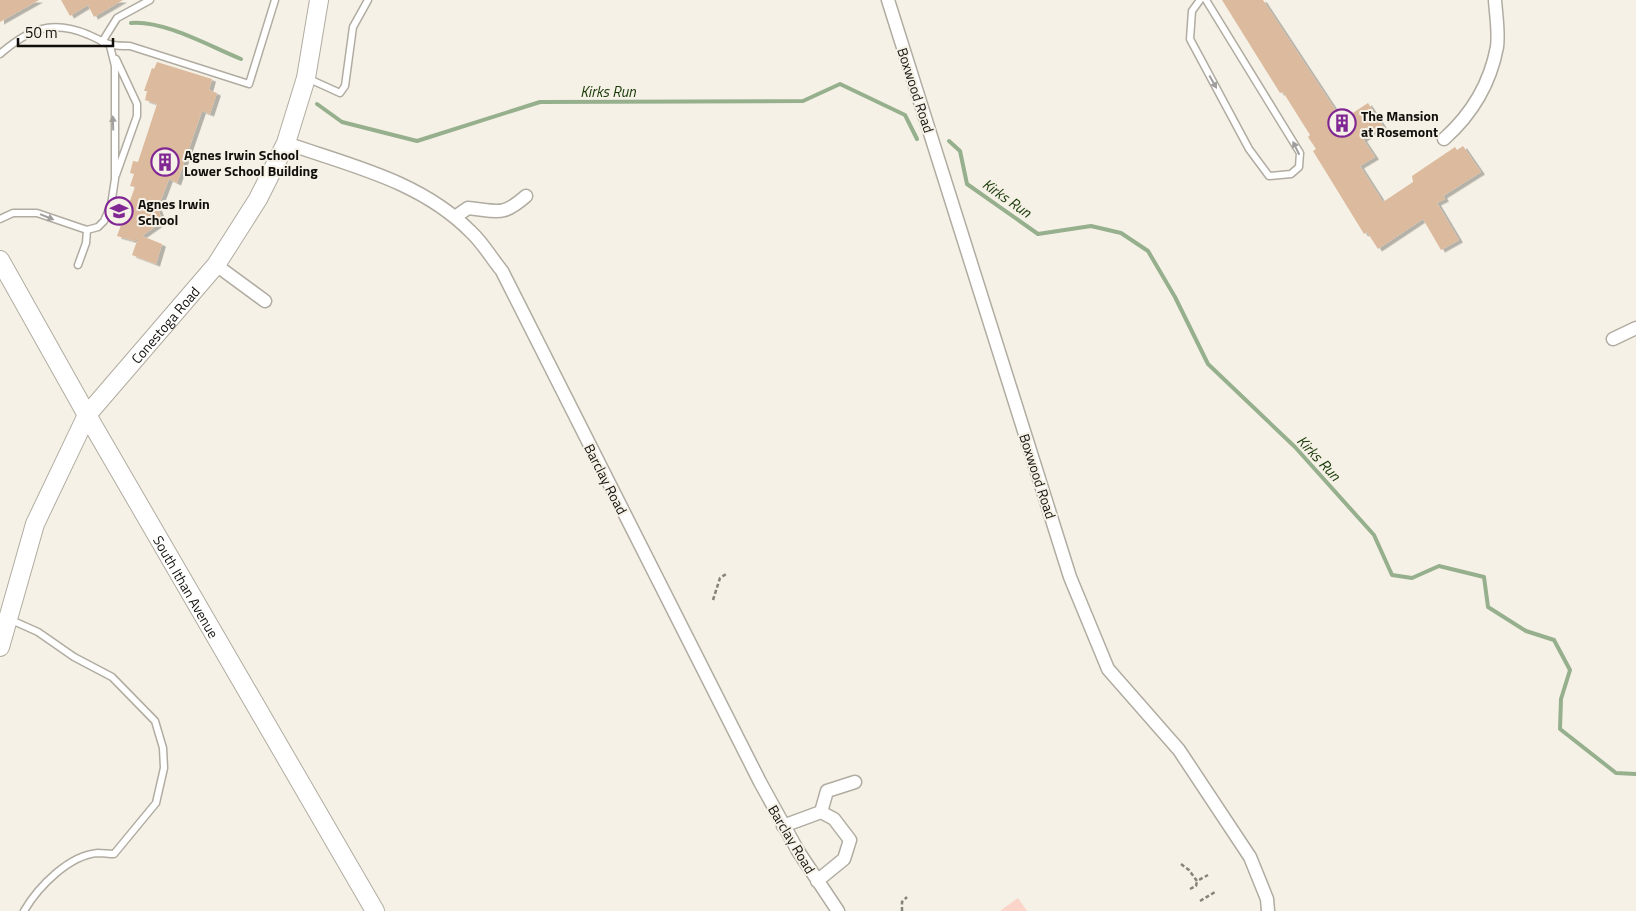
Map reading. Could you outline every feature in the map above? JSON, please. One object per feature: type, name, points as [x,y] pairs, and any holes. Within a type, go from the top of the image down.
[{"type":"street","name":"Conestoga Road","points":[[0,647],[35,524],[87,415],[216,265],[258,199],[286,143],[306,78],[319,0]]},
{"type":"street","name":"Boxwood Road","points":[[888,0],[1070,577],[1108,669],[1179,750],[1250,857],[1267,899],[1268,911]]},
{"type":"street","points":[[1444,139],[1464,122],[1485,89],[1497,45],[1495,0]]},
{"type":"street","name":"Barclay Road","points":[[286,143],[416,189],[455,217],[472,232],[502,271],[783,826],[838,911]]},
{"type":"street","points":[[455,217],[468,208],[501,211],[510,209],[526,196]]},
{"type":"street","name":"South Ithan Avenue","points":[[0,260],[87,415],[376,911]]},
{"type":"street","points":[[216,265],[265,301]]},
{"type":"street","points":[[1614,339],[1636,328]]},
{"type":"street","points":[[822,812],[827,791],[855,782]]},
{"type":"street","points":[[783,826],[822,812]]},
{"type":"street","points":[[817,881],[844,859],[850,840],[834,819],[822,812]]},
{"type":"lane","points":[[102,42],[117,18],[150,0]]},
{"type":"lane","points":[[0,54],[17,39],[39,28],[55,26],[88,35],[110,46],[130,46],[249,84],[275,0]]},
{"type":"lane","points":[[306,78],[340,93],[344,86],[354,27],[368,0]]},
{"type":"lane","points":[[1200,0],[1192,11],[1190,40],[1249,149],[1269,176],[1291,174],[1299,166],[1300,152],[1206,0]]},
{"type":"lane","points":[[0,219],[13,213],[37,213],[86,230],[98,227],[104,221],[111,205],[115,179],[115,66],[110,46]]},
{"type":"lane","points":[[110,46],[137,104],[137,116],[115,179]]},
{"type":"lane","points":[[78,265],[86,243],[86,230]]},
{"type":"lane","points":[[8,618],[38,632],[74,657],[112,677],[155,722],[163,748],[164,768],[156,803],[123,846],[114,854],[97,853],[74,861],[47,882],[24,911]]},
{"type":"path","points":[[713,600],[720,578],[726,574]]},
{"type":"path","points":[[1181,864],[1189,870],[1197,881]]},
{"type":"path","points":[[1190,889],[1196,886],[1197,881],[1208,875]]},
{"type":"path","points":[[1200,901],[1216,892]]},
{"type":"path","points":[[902,911],[902,902],[906,897]]},
{"type":"shaded area","points":[[1018,898],[1027,911],[1001,911],[1001,910]]},
{"type":"building","points":[[0,0],[39,0],[0,22]]},
{"type":"building","points":[[61,0],[123,0],[94,17],[88,5],[70,16]]},
{"type":"building","name":"The Mansion at Rosemont","points":[[1222,0],[1263,0],[1342,120],[1368,103],[1383,126],[1363,139],[1375,157],[1360,166],[1383,202],[1413,182],[1412,176],[1455,147],[1457,150],[1463,146],[1481,172],[1443,196],[1445,199],[1437,203],[1459,240],[1441,250],[1423,219],[1378,249],[1367,232],[1364,234],[1313,151],[1316,149],[1308,137],[1310,135],[1283,92],[1280,93]]},
{"type":"building","name":"Agnes Irwin School Lower School Building","points":[[157,62],[212,79],[209,90],[217,93],[210,114],[202,111],[177,183],[169,179],[158,208],[161,217],[159,224],[142,236],[162,244],[156,264],[132,255],[138,238],[135,241],[117,236],[135,187],[130,186],[134,174],[130,173],[133,161],[138,162],[157,104],[145,100],[147,91],[144,91],[152,68],[154,69]]},
{"type":"waterway","name":"Kirks Run","points":[[131,23],[144,23],[172,30],[241,59]]},
{"type":"waterway","name":"Kirks Run","points":[[317,104],[342,122],[417,141],[540,102],[803,101],[840,84],[905,115],[917,139]]},
{"type":"waterway","name":"Kirks Run","points":[[949,141],[960,151],[967,184],[1038,234],[1091,226],[1121,233],[1148,251],[1175,297],[1208,364],[1295,447],[1374,535],[1392,575],[1412,578],[1439,566],[1484,577],[1488,607],[1526,631],[1554,640],[1570,670],[1561,699],[1560,729],[1616,773],[1636,774]]},
{"type":"place","name":"The Mansion at Rosemont","points":[[1342,123]]},
{"type":"place","name":"Agnes Irwin School Lower School Building","points":[[165,162]]},
{"type":"place","name":"Agnes Irwin School","points":[[119,211]]}]
